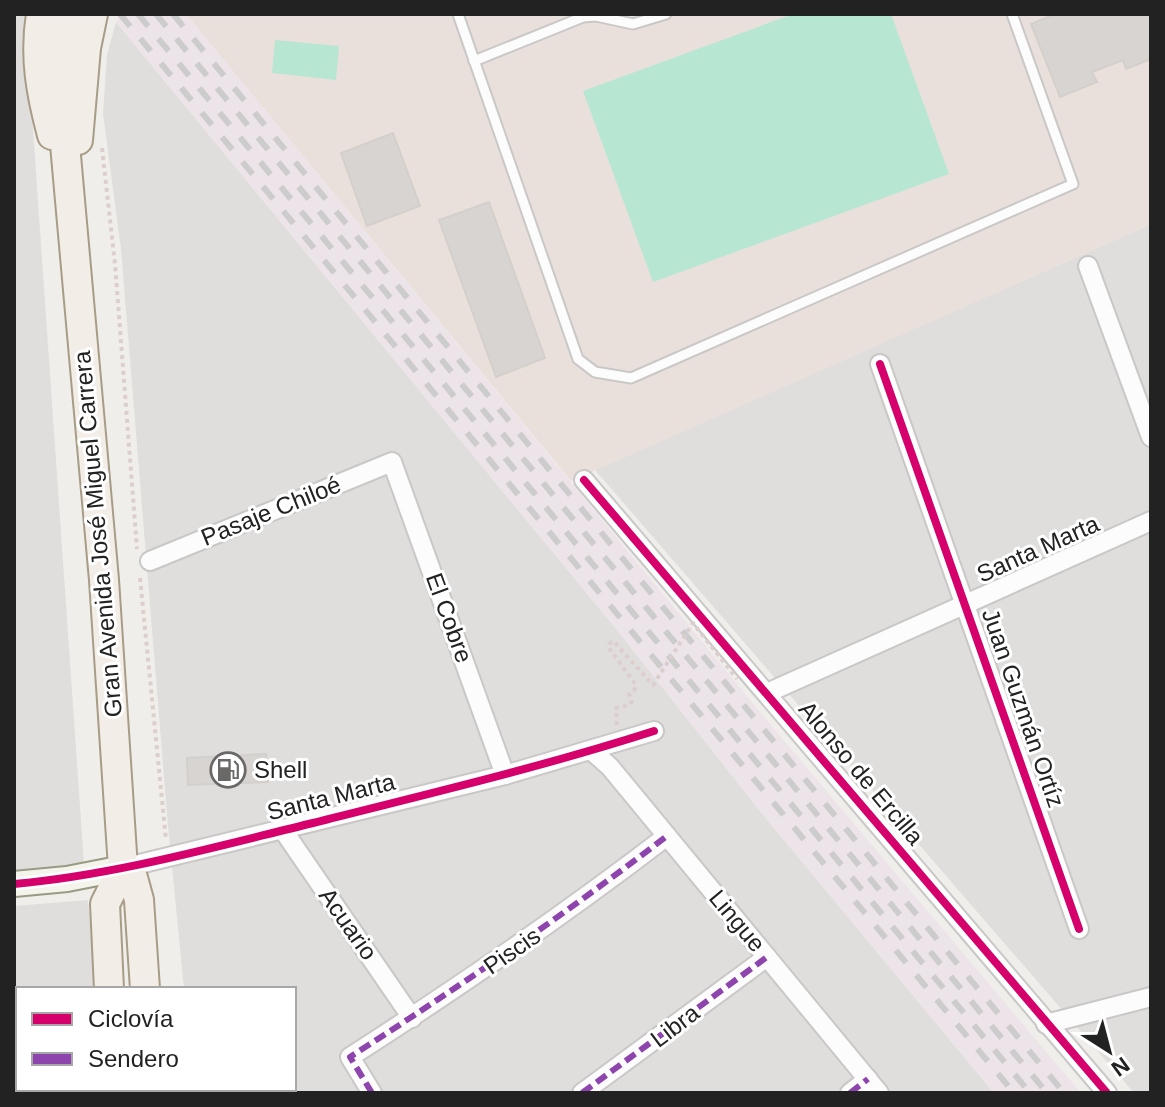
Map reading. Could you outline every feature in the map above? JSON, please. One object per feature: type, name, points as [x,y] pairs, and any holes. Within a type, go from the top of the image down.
[{"type":"main road","name":"Gran Avenida José Miguel Carrera","points":[[41,14],[37,40],[39,81],[70,200]]},
{"type":"main road","name":"Gran Avenida José Miguel Carrera","points":[[66,14],[61,76],[104,580],[123,868],[133,878],[139,900],[145,987]]},
{"type":"main road","name":"Gran Avenida José Miguel Carrera","points":[[70,200],[86,48],[93,14]]},
{"type":"main road","points":[[109,987],[105,904],[123,868]]},
{"type":"street","points":[[1088,266],[1151,437]]},
{"type":"street","name":"Juan Guzmán Ortíz","points":[[880,364],[1079,929]]},
{"type":"street","name":"Pasaje Chiloé","points":[[142,558],[392,462]]},
{"type":"street","name":"El Cobre","points":[[392,462],[505,775]]},
{"type":"street","name":"Alonso de Ercilla","points":[[584,480],[1107,1093]]},
{"type":"street","name":"Santa Marta","points":[[767,693],[1151,521]]},
{"type":"street","name":"Santa Marta","points":[[14,884],[67,879],[168,858],[505,775],[654,731]]},
{"type":"street","name":"Lingue","points":[[592,751],[610,767],[874,1086]]},
{"type":"street","name":"Acuario","points":[[283,830],[412,1018]]},
{"type":"street","name":"Piscis","points":[[372,1093],[350,1057],[540,932],[667,836]]},
{"type":"street","name":"Libra","points":[[582,1093],[767,957]]},
{"type":"street","points":[[1046,1024],[1151,997]]},
{"type":"street","points":[[850,1093],[874,1086]]},
{"type":"lane","points":[[458,14],[578,359],[595,372],[631,378],[1073,184],[1012,14]]},
{"type":"lane","points":[[474,61],[583,17],[596,16],[633,24],[666,14]]},
{"type":"path","points":[[101,143],[115,264],[168,858]]},
{"type":"path","points":[[634,691],[635,683],[609,644],[613,641],[653,685],[693,623],[737,679]]},
{"type":"shaded area","points":[[14,14],[25,14],[84,864],[14,871]]},
{"type":"shaded area","points":[[120,14],[186,14],[765,718],[1081,1093],[994,1093],[116,22]]},
{"type":"shaded area","points":[[186,14],[1151,14],[1151,224],[571,481]]},
{"type":"shaded area","points":[[116,22],[994,1093],[191,1093],[296,1091],[296,987],[184,987],[121,249],[103,114],[107,55]]},
{"type":"shaded area","points":[[1151,224],[1151,1093],[1134,1093],[595,470]]},
{"type":"shaded area","points":[[88,900],[95,987],[16,987],[16,1091],[103,1093],[14,1093],[14,906]]},
{"type":"green space","points":[[793,14],[891,14],[949,174],[653,282],[583,91]]},
{"type":"green space","points":[[275,40],[339,46],[336,80],[272,73]]},
{"type":"building","points":[[1055,14],[1151,14],[1151,59],[1126,69],[1123,60],[1092,72],[1097,82],[1060,97],[1031,24]]},
{"type":"building","points":[[393,133],[420,206],[367,226],[341,153]]},
{"type":"building","points":[[489,202],[545,358],[496,377],[439,220]]},
{"type":"building","name":"Shell","points":[[266,754],[268,782],[188,785],[187,758]]},
{"type":"railway","points":[[120,14],[1014,1093]]},
{"type":"railway","points":[[138,14],[1030,1093]]},
{"type":"railway","points":[[156,14],[1047,1093]]},
{"type":"railway","points":[[173,14],[1064,1093]]},
{"type":"marked path","points":[[372,1093],[350,1057],[511,950],[667,836]]},
{"type":"marked path","points":[[582,1093],[767,957]]},
{"type":"marked path","points":[[850,1093],[868,1079]]},
{"type":"cycle path","points":[[880,364],[1079,929]]},
{"type":"cycle path","points":[[584,480],[1107,1093]]},
{"type":"cycle path","points":[[14,884],[89,874],[202,850],[484,780],[654,731]]},
{"type":"place","name":"Shell","points":[[228,770]]}]
